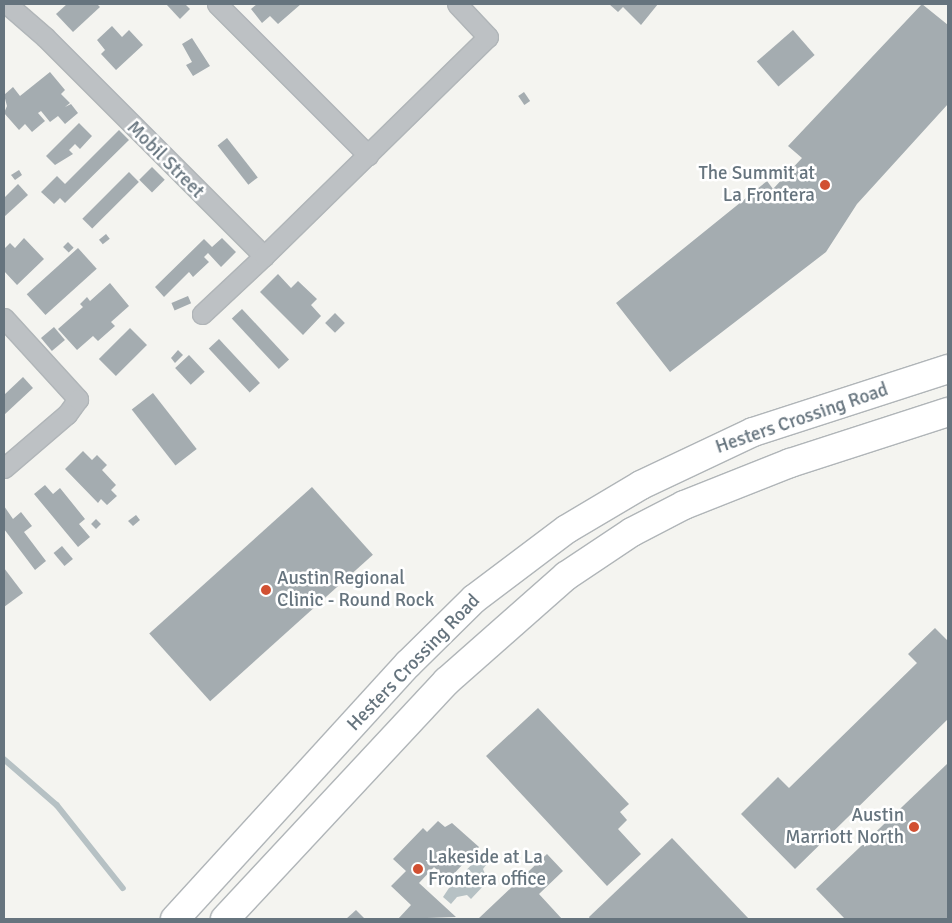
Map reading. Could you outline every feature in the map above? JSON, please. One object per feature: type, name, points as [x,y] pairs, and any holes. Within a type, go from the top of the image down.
[{"type":"street","name":"Mobil Street","points":[[7,4],[45,37],[264,256]]},
{"type":"street","points":[[217,4],[368,155]]},
{"type":"street","points":[[202,314],[488,37],[457,4]]},
{"type":"street","points":[[4,318],[78,399],[67,414],[4,468]]},
{"type":"street","name":"Hesters Crossing Road","points":[[175,919],[408,664],[474,599],[567,529],[641,485],[744,436],[948,369]]},
{"type":"street","name":"Hesters Crossing Road","points":[[225,919],[447,681],[566,576],[632,532],[684,505],[790,463],[948,412]]},
{"type":"shaded area","points":[[481,855],[489,861],[483,869],[488,881],[471,899],[467,895],[457,897],[451,904],[443,897],[449,888]]},
{"type":"building","points":[[67,4],[97,4],[100,7],[73,32],[56,14]]},
{"type":"building","points":[[166,4],[185,4],[190,9],[180,19]]},
{"type":"building","points":[[257,4],[301,4],[278,24],[270,16],[262,23],[251,9]]},
{"type":"building","points":[[609,4],[658,4],[641,25],[623,7],[618,12]]},
{"type":"building","name":"The Summit at La Frontera","points":[[922,4],[948,25],[948,104],[857,204],[826,252],[670,372],[616,303],[767,181],[773,189],[802,158],[788,146]]},
{"type":"building","points":[[112,26],[122,37],[129,30],[143,45],[116,70],[101,54],[105,50],[97,40]]},
{"type":"building","points":[[793,30],[815,55],[778,86],[757,61]]},
{"type":"building","points":[[192,38],[210,66],[193,76],[186,65],[192,62],[182,44]]},
{"type":"building","points":[[50,72],[65,90],[61,94],[70,103],[65,107],[71,104],[78,113],[65,124],[58,116],[50,122],[41,111],[38,113],[45,121],[32,132],[25,124],[19,130],[4,113],[7,106],[4,95],[13,87],[20,96]]},
{"type":"building","points":[[524,92],[530,101],[524,105],[518,96]]},
{"type":"building","points":[[79,123],[92,136],[80,149],[75,144],[69,150],[73,154],[55,165],[46,156]]},
{"type":"building","points":[[119,130],[129,140],[65,203],[60,198],[54,204],[41,192],[57,176],[65,184]]},
{"type":"building","points":[[227,138],[258,177],[248,185],[218,145]]},
{"type":"building","points":[[152,167],[165,180],[152,192],[139,180]]},
{"type":"building","points":[[19,170],[22,175],[15,180],[11,175]]},
{"type":"building","points":[[129,172],[139,182],[92,229],[82,219]]},
{"type":"building","points":[[18,184],[28,195],[4,217],[4,198]]},
{"type":"building","points":[[106,234],[110,239],[103,244],[99,240]]},
{"type":"building","points":[[24,238],[44,259],[17,285],[4,271],[4,249],[10,243],[15,248]]},
{"type":"building","points":[[222,238],[236,252],[221,267],[208,253],[204,257],[209,262],[193,277],[189,272],[164,297],[155,287],[204,239],[212,247]]},
{"type":"building","points":[[68,242],[74,248],[69,253],[63,247]]},
{"type":"building","points":[[78,248],[97,269],[45,315],[27,294]]},
{"type":"building","points":[[278,274],[291,288],[298,281],[317,299],[311,305],[321,316],[303,335],[260,292]]},
{"type":"building","points":[[110,283],[129,306],[111,322],[115,326],[98,341],[93,336],[77,350],[58,329],[83,307],[80,304],[87,297],[90,301]]},
{"type":"building","points":[[188,296],[191,303],[175,310],[171,303]]},
{"type":"building","points":[[242,309],[289,359],[279,369],[232,319]]},
{"type":"building","points":[[335,313],[345,323],[335,333],[325,323]]},
{"type":"building","points":[[54,327],[65,340],[52,351],[41,338]]},
{"type":"building","points":[[130,328],[147,345],[116,376],[99,359]]},
{"type":"building","points":[[219,339],[260,383],[250,392],[209,349]]},
{"type":"building","points":[[178,350],[183,355],[175,363],[171,358]]},
{"type":"building","points":[[189,355],[205,372],[191,385],[175,368]]},
{"type":"building","points":[[23,377],[33,388],[4,415],[4,395]]},
{"type":"building","points":[[153,393],[197,449],[175,466],[132,410]]},
{"type":"building","points":[[83,451],[92,460],[97,455],[107,465],[102,470],[116,485],[111,490],[117,496],[107,505],[101,499],[98,503],[65,469]]},
{"type":"building","points":[[45,485],[53,494],[60,488],[85,519],[79,524],[90,537],[78,547],[34,494]]},
{"type":"building","name":"Austin Regional Clinic - Round Rock","points":[[312,487],[373,555],[210,701],[149,634]]},
{"type":"building","points":[[4,506],[13,519],[21,512],[32,526],[24,532],[46,561],[35,570],[4,529]]},
{"type":"building","points":[[136,515],[140,520],[133,526],[128,521]]},
{"type":"building","points":[[96,519],[101,524],[96,529],[91,524]]},
{"type":"building","points":[[62,546],[73,559],[65,566],[54,553]]},
{"type":"building","points":[[4,568],[23,593],[4,607]]},
{"type":"building","name":"Austin Marriott North","points":[[935,628],[948,641],[948,719],[795,869],[741,814],[778,777],[789,788],[917,663],[908,654]]},
{"type":"building","points":[[538,708],[629,804],[620,812],[627,820],[618,829],[641,854],[607,886],[486,756]]},
{"type":"building","name":"Austin Marriott North","points":[[947,764],[948,919],[845,919],[816,889]]},
{"type":"building","name":"Lakeside at La Frontera office","points":[[438,821],[445,827],[452,823],[479,847],[448,880],[434,867],[419,883],[456,917],[398,919],[411,905],[391,886],[406,871],[393,859],[423,828],[427,832]]},
{"type":"building","points":[[672,838],[749,919],[590,919],[589,917]]},
{"type":"building","points":[[547,854],[563,871],[539,894],[562,919],[478,919]]},
{"type":"building","points":[[356,910],[365,919],[346,919]]},
{"type":"waterway","points":[[4,759],[57,805],[123,888]]},
{"type":"place","name":"The Summit at La Frontera","points":[[825,185]]},
{"type":"place","name":"Austin Regional Clinic - Round Rock","points":[[266,590]]},
{"type":"place","name":"Austin Marriott North","points":[[914,827]]},
{"type":"place","name":"Lakeside at La Frontera office","points":[[418,869]]}]
